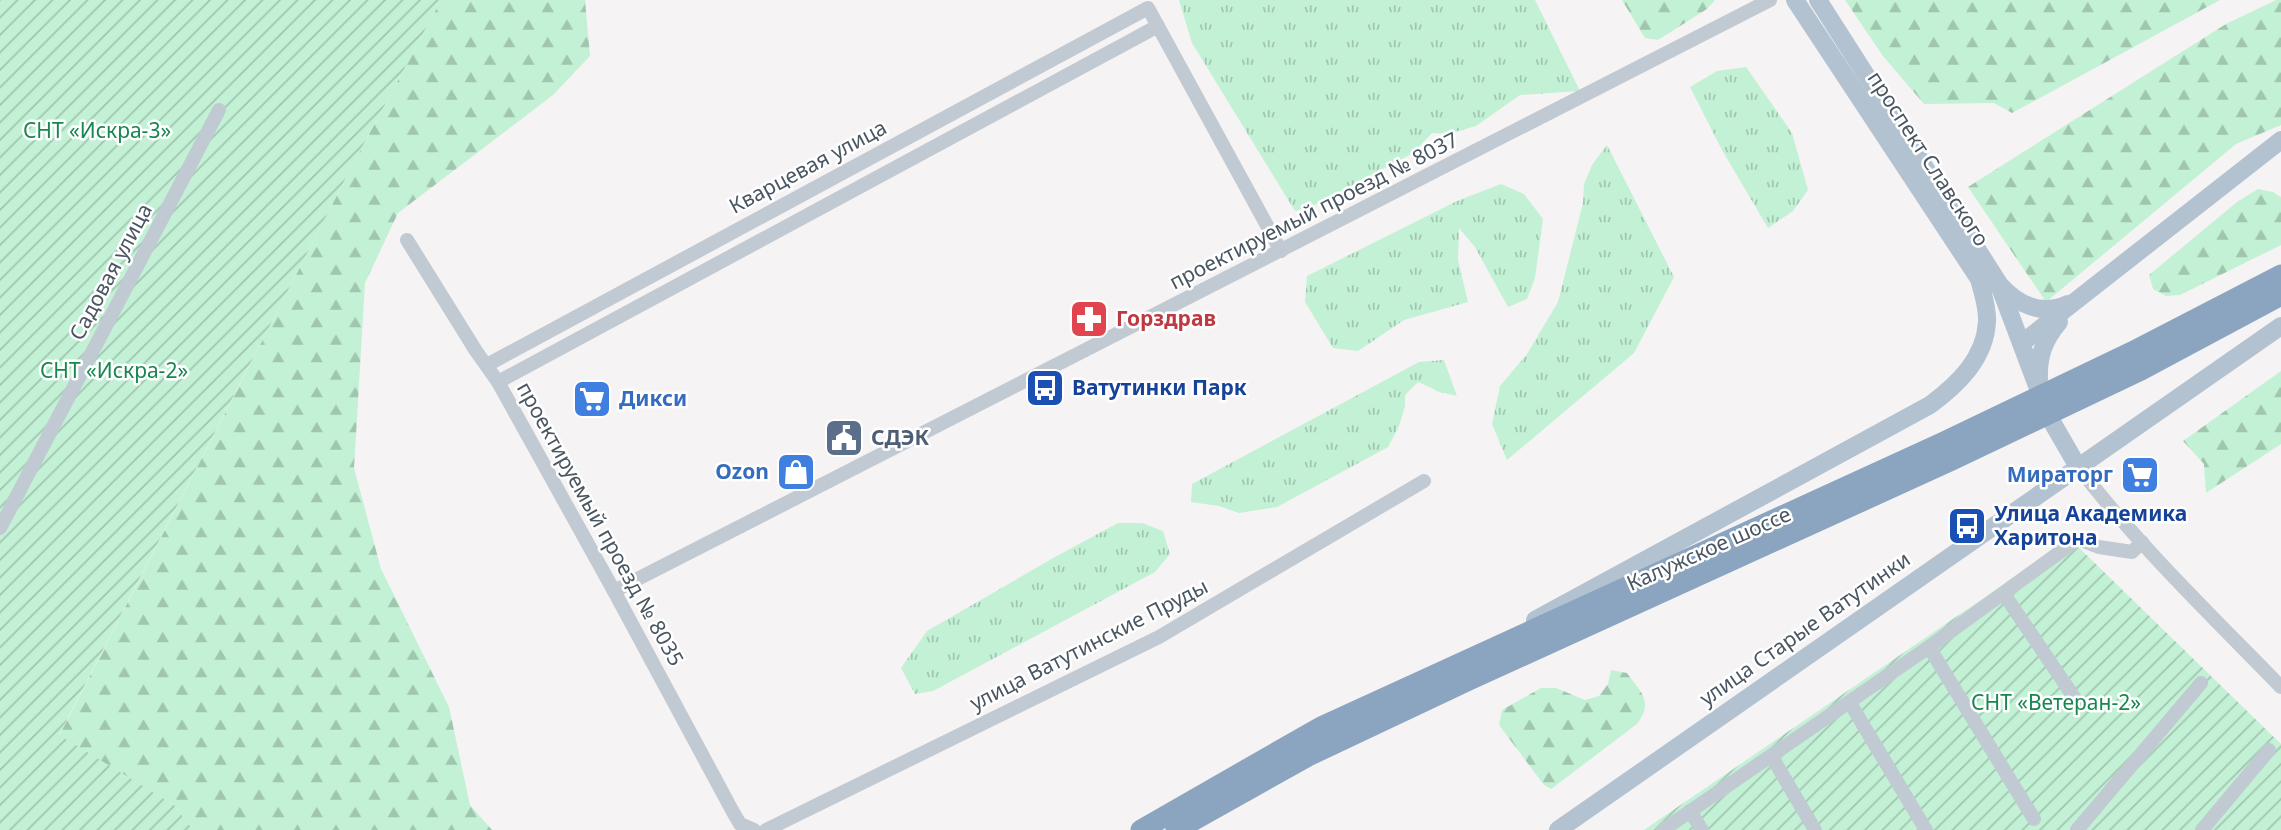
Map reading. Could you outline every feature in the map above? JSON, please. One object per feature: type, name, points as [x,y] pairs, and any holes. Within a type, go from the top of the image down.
[{"type":"highway","name":"Калужское шоссе","points":[[2137,361],[2281,275]]},
{"type":"highway","name":"Калужское шоссе","points":[[1176,830],[1308,756],[2281,295]]},
{"type":"highway","name":"Калужское шоссе","points":[[1141,830],[1321,727],[1464,661],[1948,451]]},
{"type":"main road","name":"проспект Славского","points":[[1796,0],[2021,343]]},
{"type":"main road","name":"проспект Славского","points":[[1818,0],[1998,282],[2059,436],[2078,467]]},
{"type":"main road","points":[[2021,343],[2281,140]]},
{"type":"main road","points":[[2256,159],[2281,152]]},
{"type":"main road","points":[[1464,661],[1588,589],[1930,405],[1951,389],[1977,356],[1987,322],[1979,278]]},
{"type":"main road","points":[[1998,282],[2009,295],[2032,308],[2058,309],[2081,298]]},
{"type":"main road","points":[[2041,393],[2038,366],[2040,351],[2047,336],[2081,298]]},
{"type":"main road","points":[[2078,467],[2281,326]]},
{"type":"main road","name":"улица Старые Ватутинки","points":[[1558,830],[2078,467]]},
{"type":"street","name":"проектируемый проезд № 8037","points":[[614,591],[1770,0]]},
{"type":"street","name":"Кварцевая улица","points":[[488,365],[1148,8],[1158,26],[498,382]]},
{"type":"street","points":[[1158,26],[1281,251]]},
{"type":"street","name":"Садовая улица","points":[[0,528],[219,110]]},
{"type":"street","name":"проектируемый проезд № 8035","points":[[407,240],[498,382],[740,824],[752,830]]},
{"type":"street","points":[[2078,467],[2142,542],[2281,687]]},
{"type":"street","name":"улица Ватутинские Пруды","points":[[766,830],[1160,636],[1424,481]]},
{"type":"street","points":[[1663,830],[1928,648],[2078,539],[2099,547],[2132,552],[2142,542]]},
{"type":"street","points":[[2004,594],[2080,706]]},
{"type":"street","points":[[1928,648],[2034,819]]},
{"type":"street","points":[[2077,830],[2201,683]]},
{"type":"street","points":[[1850,702],[1926,830]]},
{"type":"street","points":[[2202,830],[2269,750]]},
{"type":"street","points":[[1772,757],[1815,830]]},
{"type":"street","points":[[1690,811],[1702,830]]},
{"type":"green space","points":[[0,0],[441,0],[354,162],[59,735],[174,805],[193,830],[0,830]]},
{"type":"green space","points":[[441,0],[585,0],[590,56],[553,95],[398,213],[365,283],[354,468],[381,569],[449,707],[470,805],[492,830],[193,830],[174,805],[59,736],[354,162]]},
{"type":"green space","points":[[1179,0],[1535,0],[1580,91],[1520,95],[1476,126],[1448,134],[1432,133],[1413,153],[1313,206],[1295,211],[1192,43]]},
{"type":"green space","points":[[1622,0],[1715,0],[1707,9],[1658,40],[1645,38]]},
{"type":"green space","points":[[1845,0],[2220,0],[2012,113],[1994,103],[1924,104],[1883,56]]},
{"type":"green space","points":[[2281,0],[2281,125],[2236,144],[2046,302],[1968,187],[2226,24]]},
{"type":"green space","points":[[1746,67],[1792,133],[1808,190],[1793,211],[1768,228],[1722,150],[1690,87],[1717,71]]},
{"type":"green space","points":[[1607,145],[1674,277],[1634,353],[1507,460],[1492,424],[1500,386],[1527,354],[1558,302],[1583,203],[1584,184],[1592,165]]},
{"type":"green space","points":[[1501,184],[1524,194],[1543,219],[1535,278],[1527,299],[1508,307],[1475,247],[1459,228],[1458,260],[1468,302],[1404,320],[1358,351],[1333,348],[1305,302],[1307,276],[1457,201]]},
{"type":"green space","points":[[2258,189],[2281,197],[2281,245],[2180,295],[2166,296],[2153,289],[2149,275],[2237,202]]},
{"type":"green space","points":[[1444,360],[1457,396],[1418,382],[1405,395],[1399,426],[1388,447],[1277,507],[1239,513],[1219,506],[1191,502],[1192,484],[1419,362]]},
{"type":"green space","points":[[2281,371],[2281,444],[2206,493],[2204,464],[2183,441]]},
{"type":"green space","points":[[1118,523],[1142,523],[1163,531],[1170,554],[1155,572],[933,691],[915,694],[901,668],[927,631]]},
{"type":"green space","name":"СНТ «Ветеран-2»","points":[[2070,539],[2281,744],[2281,830],[1644,830]]},
{"type":"green space","points":[[1611,670],[1627,673],[1641,692],[1645,703],[1642,716],[1637,724],[1551,789],[1544,785],[1499,725],[1502,710],[1541,688],[1556,688],[1585,700],[1599,696],[1608,684]]},
{"type":"place","name":"Горздрав","points":[[1089,319]]},
{"type":"place","name":"Ватутинки Парк","points":[[1045,388]]},
{"type":"place","name":"Дикси","points":[[592,399]]},
{"type":"place","name":"СДЭК","points":[[844,438]]},
{"type":"place","name":"Ozon","points":[[796,472]]},
{"type":"place","name":"Мираторг","points":[[2140,475]]},
{"type":"place","name":"Улица Академика Харитона","points":[[1967,526]]},
{"type":"park label","name":"СНТ «Искра-3»","points":[[97,131]]},
{"type":"park label","name":"СНТ «Искра-2»","points":[[114,371]]}]
